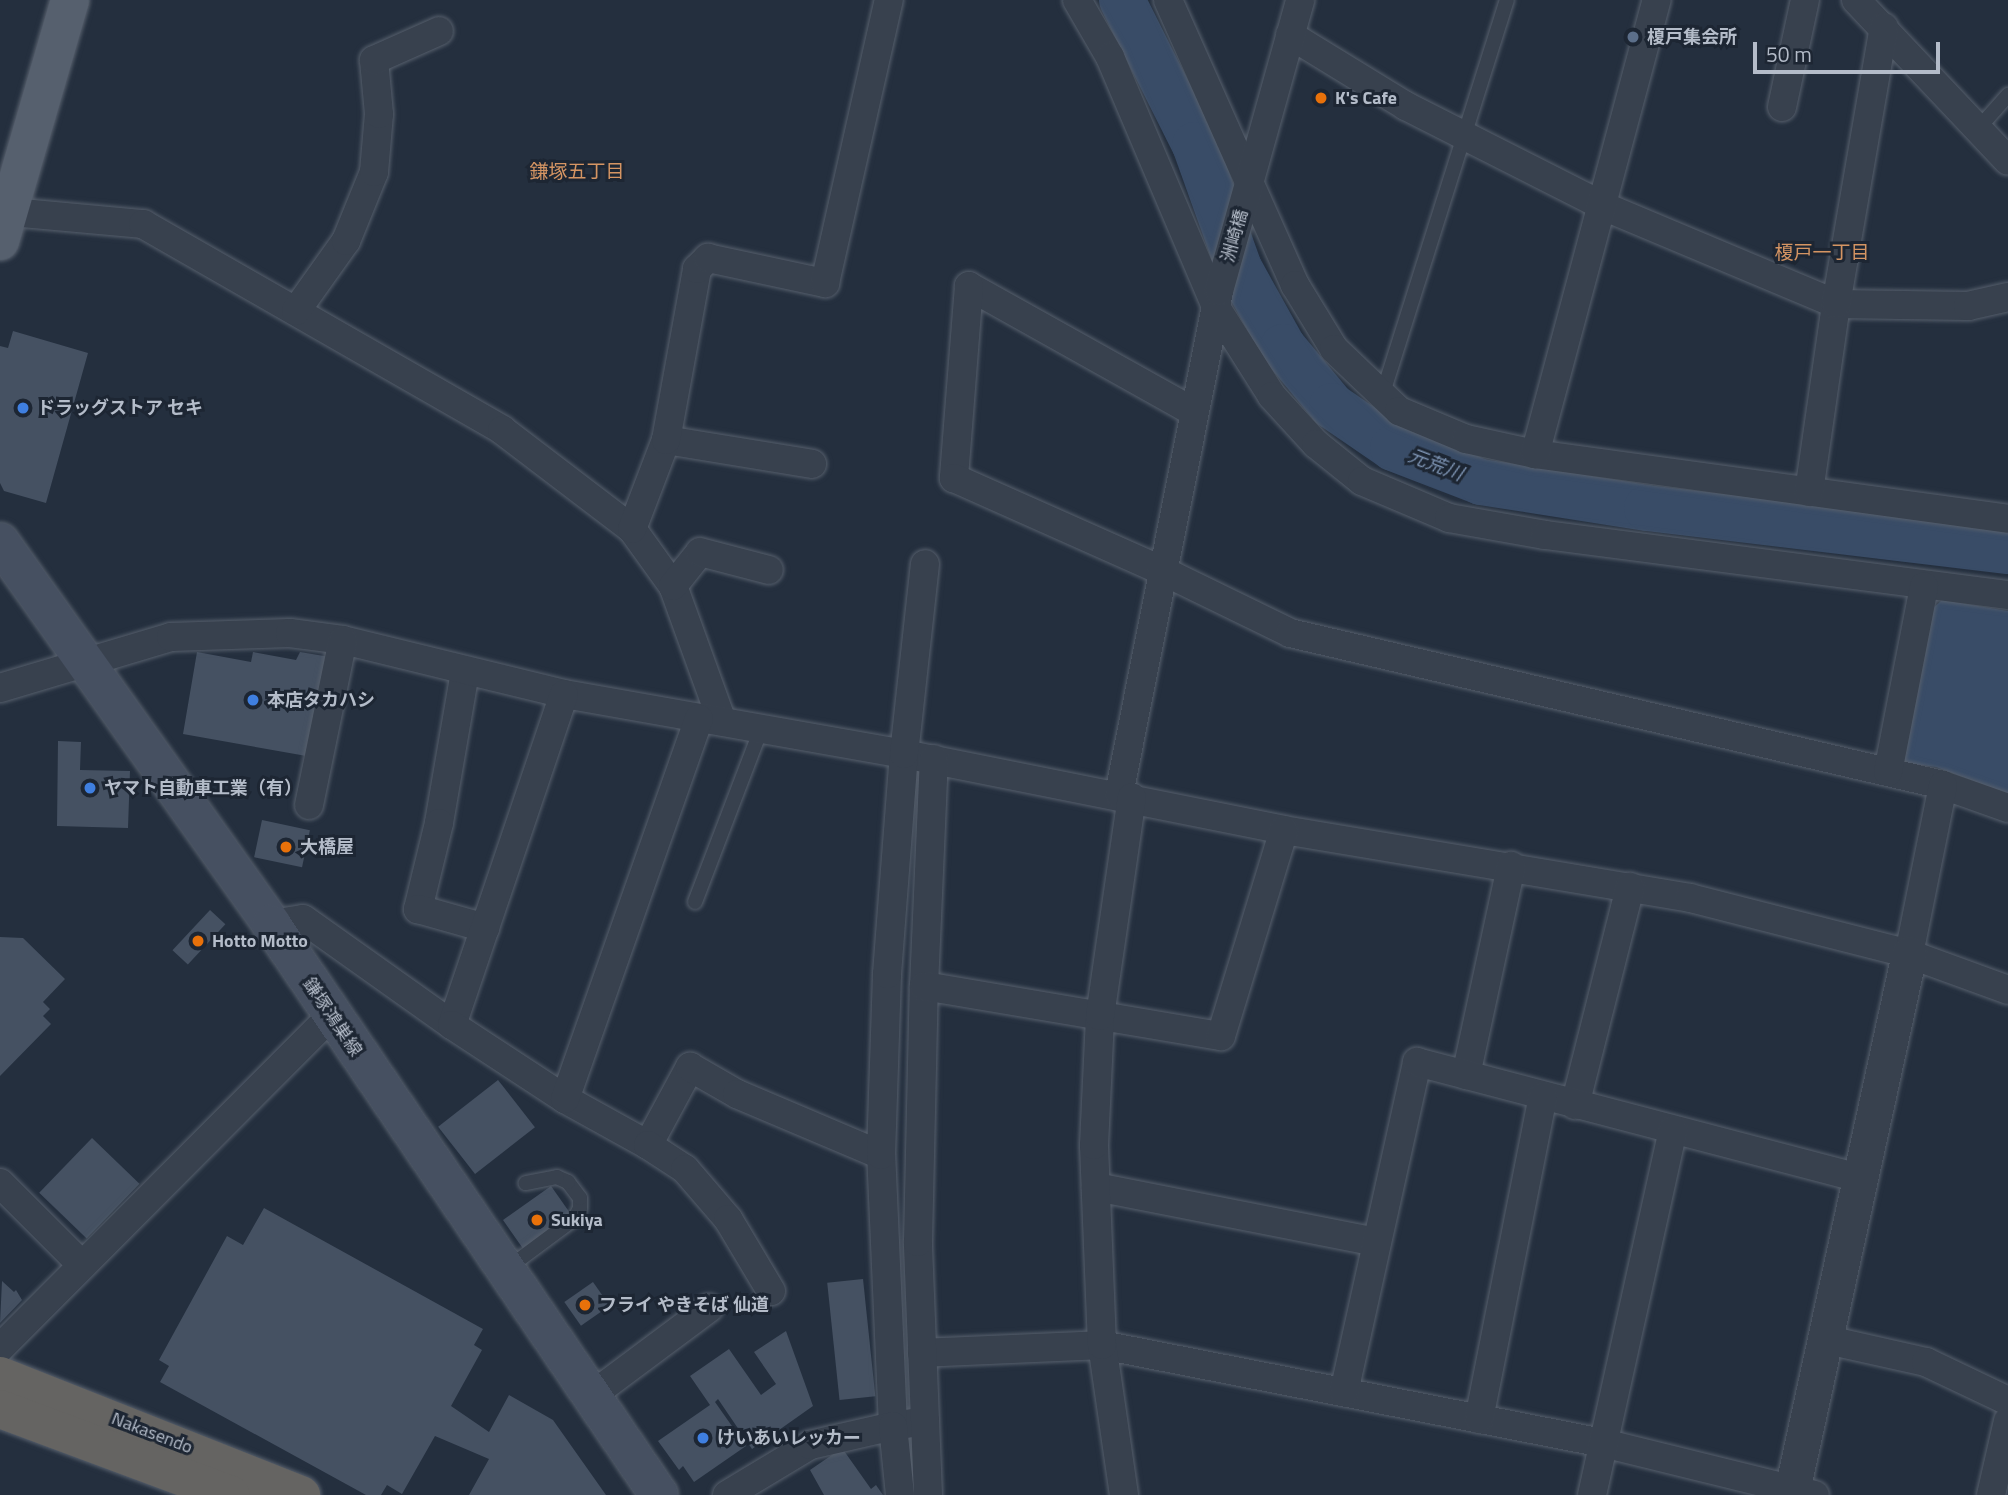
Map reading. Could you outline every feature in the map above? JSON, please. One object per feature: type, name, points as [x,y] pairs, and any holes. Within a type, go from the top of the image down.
[{"type":"highway","name":"Nakasendo","points":[[0,1376],[301,1495]]},
{"type":"highway","name":"Nakasendo","points":[[0,1409],[231,1495]]},
{"type":"main road","points":[[4,220],[70,0]]},
{"type":"main road","name":"鎌塚鴻巣線","points":[[0,542],[271,924],[659,1495]]},
{"type":"street","points":[[632,529],[666,440],[697,269],[708,258],[825,283],[888,0]]},
{"type":"street","points":[[1077,0],[1110,57],[1218,300],[1272,396],[1316,444],[1362,481],[1450,518],[1545,536],[2008,595]]},
{"type":"street","name":"洲崎橋","points":[[1124,1495],[1102,1345],[1096,1187],[1100,1016],[1126,796],[1163,571],[1194,412],[1218,300],[1300,0]]},
{"type":"street","points":[[1535,454],[1657,0]]},
{"type":"street","points":[[1782,107],[1805,0]]},
{"type":"street","points":[[1856,0],[2008,161]]},
{"type":"street","points":[[1169,1],[1295,285],[1334,349],[1399,411],[1466,439],[1535,454],[2008,519]]},
{"type":"street","points":[[1810,492],[1836,304],[1884,27]]},
{"type":"street","points":[[296,311],[346,241],[374,172],[379,114],[374,60],[439,31]]},
{"type":"street","points":[[1290,35],[1406,106],[1603,206],[1836,304],[1968,306],[2008,297]]},
{"type":"street","points":[[4,220],[143,224],[502,430],[632,529],[673,586],[710,720],[565,1100]]},
{"type":"street","points":[[1194,412],[969,286],[954,478],[1163,571],[1290,633],[1943,785],[2008,808]]},
{"type":"street","points":[[666,440],[812,464]]},
{"type":"street","points":[[673,586],[700,552],[769,570]]},
{"type":"street","points":[[900,1495],[893,1426],[881,1156],[887,974],[904,754],[925,564]]},
{"type":"street","points":[[1888,772],[1924,586]]},
{"type":"street","points":[[0,688],[84,660],[171,637],[290,633],[343,640],[564,695],[710,720],[760,732],[934,759],[1284,830],[1630,887],[1909,954],[2008,990]]},
{"type":"street","points":[[309,805],[343,640]]},
{"type":"street","points":[[465,672],[439,823],[418,909],[485,928]]},
{"type":"street","points":[[452,1025],[564,695]]},
{"type":"street","points":[[928,1495],[918,1242],[924,986],[934,759]]},
{"type":"street","points":[[922,1353],[1102,1345],[1603,1443],[1800,1492],[1823,1339],[1909,954],[1943,785]]},
{"type":"street","points":[[924,986],[1221,1036],[1284,830]]},
{"type":"street","points":[[1466,1076],[1511,866]]},
{"type":"street","points":[[1575,1105],[1630,887]]},
{"type":"street","points":[[271,924],[303,919],[452,1025],[565,1100],[648,1145],[685,1169],[728,1219],[771,1291]]},
{"type":"street","points":[[0,1348],[331,1016]]},
{"type":"street","points":[[1344,1392],[1417,1062],[1859,1178]]},
{"type":"street","points":[[648,1145],[690,1067],[737,1094],[881,1156]]},
{"type":"street","points":[[1479,1419],[1543,1096]]},
{"type":"street","points":[[1592,1495],[1673,1130]]},
{"type":"street","points":[[0,1183],[82,1265]]},
{"type":"street","points":[[1096,1187],[1377,1242]]},
{"type":"street","points":[[591,1396],[709,1308]]},
{"type":"street","points":[[1823,1339],[1926,1362],[2008,1401]]},
{"type":"street","points":[[727,1495],[810,1445],[925,1421]]},
{"type":"street","points":[[1991,1495],[2008,1421]]},
{"type":"lane","points":[[1382,396],[1462,135],[1507,0]]},
{"type":"lane","points":[[1977,130],[2008,95]]},
{"type":"lane","points":[[695,902],[760,732]]},
{"type":"lane","points":[[505,1270],[575,1218],[580,1208],[580,1198],[568,1182],[557,1177],[526,1183]]},
{"type":"water","points":[[1942,600],[2008,611],[2008,794],[1936,767],[1906,763],[1899,753],[1932,609]]},
{"type":"building","points":[[13,331],[88,353],[46,503],[4,491],[0,483],[0,346],[8,348]]},
{"type":"building","points":[[197,652],[251,662],[253,652],[296,660],[300,652],[330,657],[312,757],[183,734]]},
{"type":"building","points":[[58,741],[81,742],[80,770],[130,771],[128,828],[57,826]]},
{"type":"building","points":[[262,820],[310,830],[302,867],[254,857]]},
{"type":"building","points":[[210,910],[225,924],[188,965],[172,950]]},
{"type":"building","points":[[0,937],[23,938],[65,979],[43,1002],[50,1009],[43,1016],[51,1024],[0,1076]]},
{"type":"building","points":[[498,1080],[535,1127],[475,1174],[438,1127]]},
{"type":"building","points":[[92,1138],[139,1184],[87,1239],[39,1193]]},
{"type":"building","points":[[551,1186],[570,1213],[554,1225],[557,1230],[524,1250],[503,1220]]},
{"type":"building","points":[[264,1208],[483,1329],[474,1345],[482,1350],[451,1406],[489,1432],[509,1395],[553,1420],[606,1495],[469,1495],[489,1459],[435,1436],[402,1494],[387,1485],[381,1495],[366,1495],[160,1382],[169,1366],[159,1360],[227,1236],[243,1245]]},
{"type":"building","points":[[863,1279],[875,1396],[840,1400],[827,1283]]},
{"type":"building","points":[[2,1281],[14,1292],[16,1290],[22,1300],[0,1323]]},
{"type":"building","points":[[593,1282],[610,1306],[581,1326],[564,1302]]},
{"type":"building","points":[[786,1331],[813,1406],[752,1449],[718,1399],[715,1402],[746,1446],[694,1482],[683,1466],[679,1470],[658,1441],[710,1405],[690,1376],[729,1349],[761,1395],[776,1384],[754,1352]]},
{"type":"building","points":[[842,1448],[871,1489],[876,1485],[883,1495],[824,1495],[810,1470]]},
{"type":"waterway","name":"元荒川","points":[[1122,0],[1195,145],[1239,268],[1283,347],[1332,406],[1393,448],[1481,482],[1647,508],[2008,551]]},
{"type":"place","name":"榎戸集会所","points":[[1633,37]]},
{"type":"place","name":"K's Cafe","points":[[1321,98]]},
{"type":"place","name":"ドラッグストア セキ","points":[[23,408]]},
{"type":"place","name":"本店タカハシ","points":[[253,700]]},
{"type":"place","name":"ヤマト自動車工業（有）","points":[[90,788]]},
{"type":"place","name":"大橋屋","points":[[286,847]]},
{"type":"place","name":"Hotto Motto","points":[[198,941]]},
{"type":"place","name":"Sukiya","points":[[537,1220]]},
{"type":"place","name":"フライ やきそば 仙道","points":[[585,1305]]},
{"type":"place","name":"けいあいレッカー","points":[[703,1438]]},
{"type":"district","name":"鎌塚五丁目","points":[[577,171]]},
{"type":"district","name":"榎戸一丁目","points":[[1822,252]]}]
